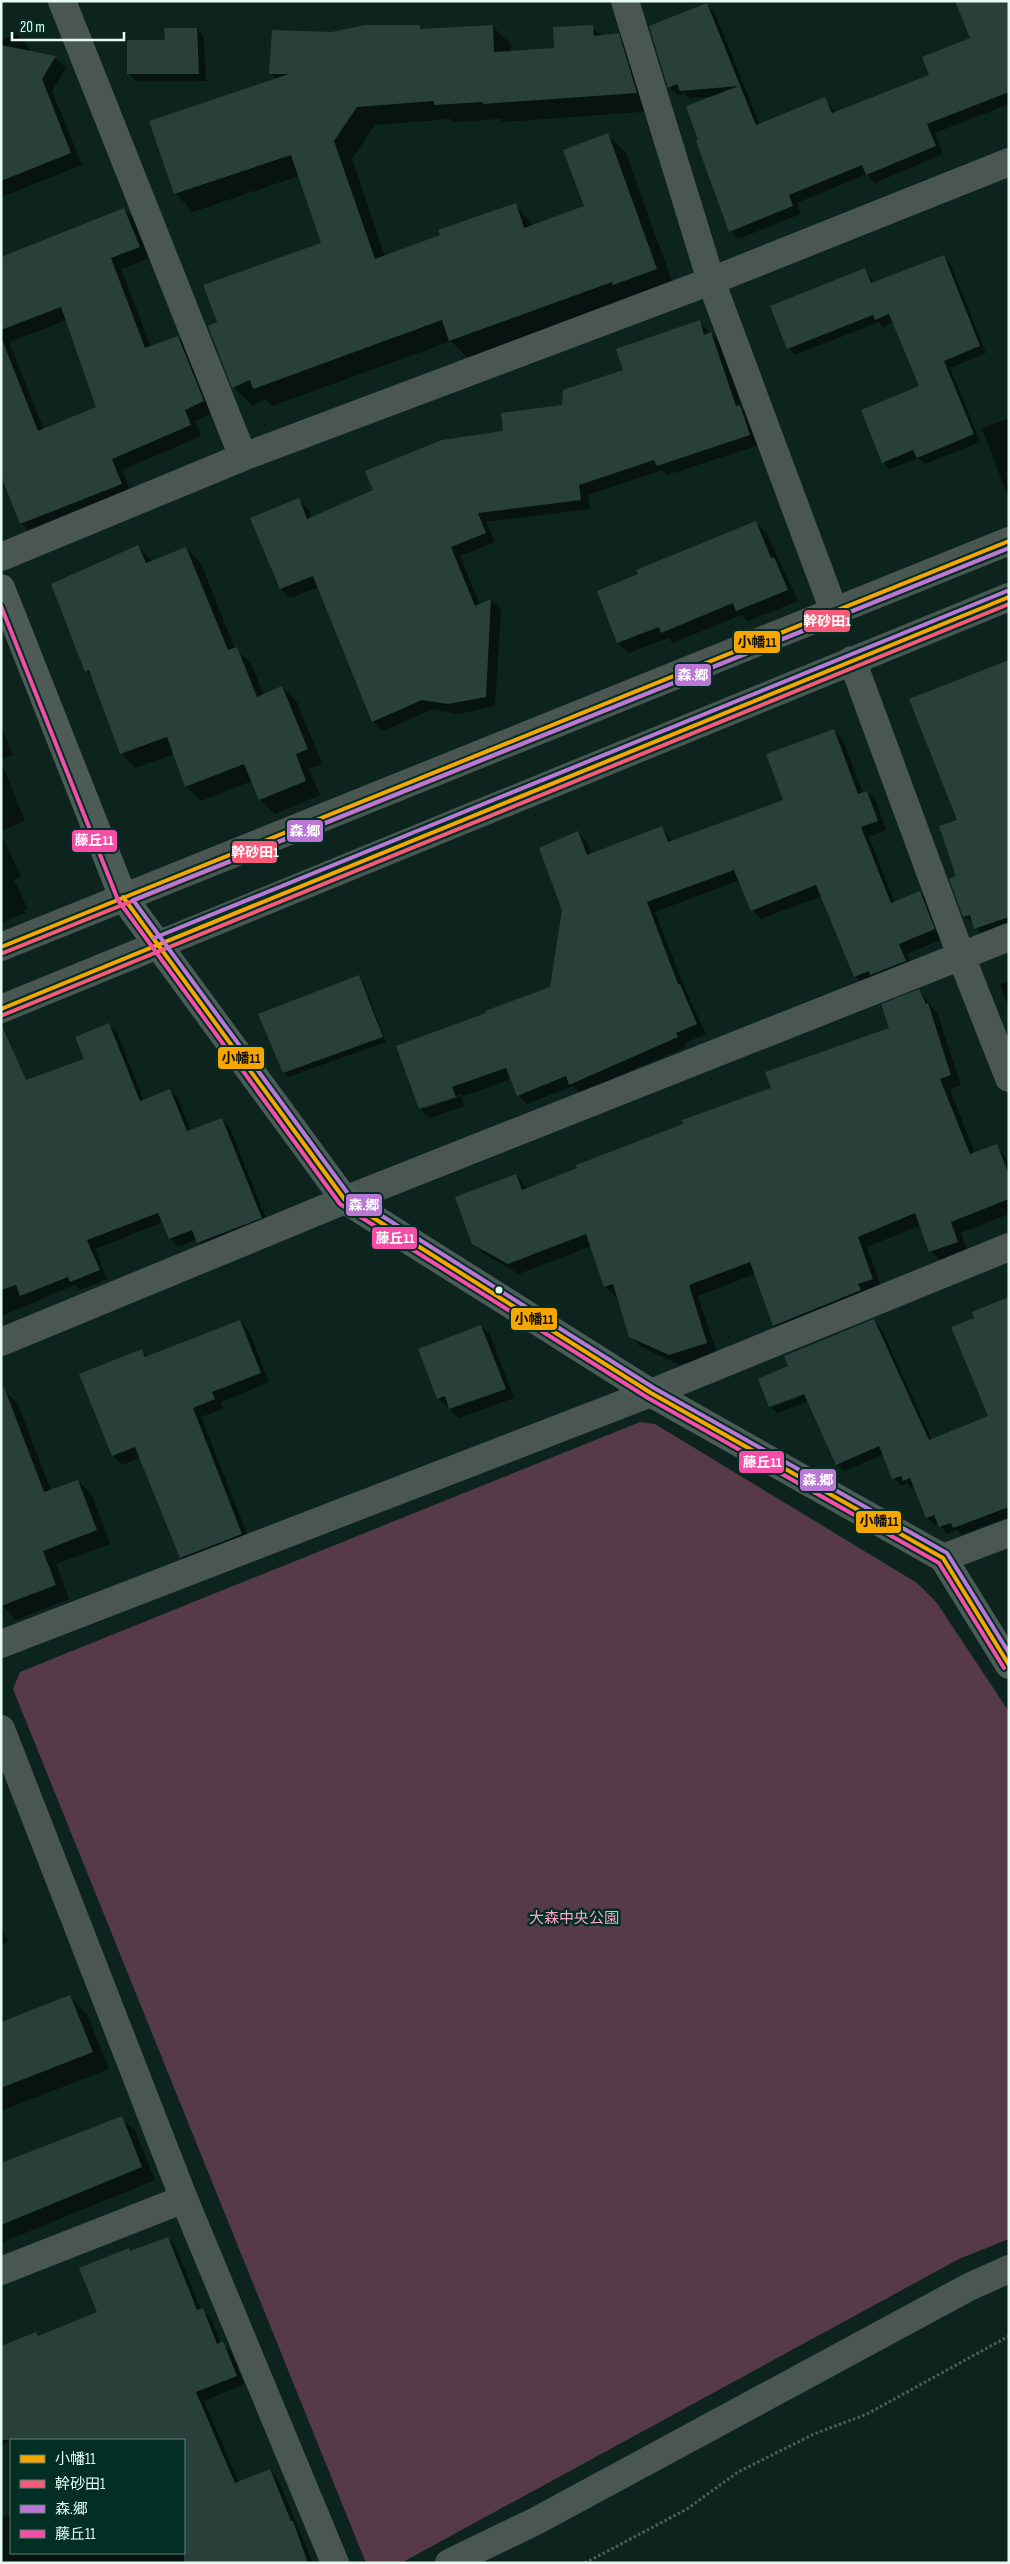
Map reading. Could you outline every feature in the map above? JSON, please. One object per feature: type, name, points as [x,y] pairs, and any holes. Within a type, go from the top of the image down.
[{"type":"main road","points":[[1,588],[123,898],[345,1200],[651,1393],[943,1558],[1009,1665]]},
{"type":"street","points":[[62,1],[243,457]]},
{"type":"street","points":[[625,1],[711,282],[834,611]]},
{"type":"street","points":[[1,557],[243,457],[711,282],[1009,162]]},
{"type":"street","points":[[1,947],[1009,541]]},
{"type":"street","points":[[1,1009],[156,944],[1009,597]]},
{"type":"street","points":[[852,660],[961,956],[1009,1078]]},
{"type":"street","points":[[1,1342],[345,1200],[1009,937]]},
{"type":"street","points":[[1,1644],[651,1393],[1009,1247]]},
{"type":"street","points":[[943,1558],[1009,1533]]},
{"type":"street","points":[[1,1729],[184,2199],[335,2563]]},
{"type":"street","points":[[1,2271],[184,2199]]},
{"type":"street","points":[[449,2563],[536,2521],[969,2287],[1009,2269]]},
{"type":"path","points":[[585,2563],[687,2509],[738,2472],[814,2434],[867,2414],[1009,2336]]},
{"type":"green space","name":"大森中央公園","points":[[640,1422],[655,1424],[917,1583],[937,1603],[1009,1712],[1009,2239],[959,2259],[401,2563],[366,2563],[13,1689],[20,1672]]},
{"type":"building","points":[[955,1],[1009,1],[1009,92],[927,124],[936,146],[866,175],[862,165],[789,195],[793,206],[729,232],[696,141],[698,140],[686,106],[739,86],[680,91],[677,84],[668,88],[649,26],[707,3],[756,125],[825,97],[832,113],[929,75],[922,57],[970,38]]},
{"type":"building","points":[[365,25],[420,25],[420,29],[493,25],[494,52],[554,48],[553,27],[593,25],[594,36],[619,33],[637,93],[483,104],[483,102],[434,105],[434,101],[357,107],[334,141],[375,259],[440,235],[438,230],[516,203],[524,228],[584,206],[563,150],[608,133],[657,269],[613,285],[612,282],[449,341],[442,320],[253,389],[250,380],[232,388],[208,326],[217,322],[203,285],[321,243],[291,155],[174,194],[149,121],[289,74],[269,74],[272,30],[332,32]]},
{"type":"building","points":[[164,28],[197,28],[199,74],[127,74],[127,40],[165,40]]},
{"type":"building","points":[[1,45],[56,56],[42,79],[71,153],[1,181]]},
{"type":"building","points":[[124,208],[140,247],[111,258],[145,348],[178,336],[204,401],[185,410],[191,425],[112,459],[122,484],[20,524],[1,476],[1,342],[3,342],[38,431],[96,407],[61,307],[1,330],[1,257]]},
{"type":"building","points":[[944,255],[980,346],[944,361],[974,434],[917,458],[913,450],[882,463],[861,410],[919,386],[889,314],[875,320],[873,315],[787,349],[770,306],[865,268],[871,283]]},
{"type":"building","points":[[700,320],[704,335],[711,332],[736,406],[740,405],[750,435],[657,466],[654,460],[579,485],[581,500],[478,513],[486,533],[451,547],[475,606],[491,599],[486,697],[448,704],[422,700],[372,722],[313,576],[280,589],[250,518],[299,498],[307,519],[373,490],[365,471],[442,440],[503,431],[501,413],[562,405],[563,390],[623,370],[616,349]]},
{"type":"building","points":[[756,521],[771,558],[774,557],[788,590],[736,611],[733,603],[661,633],[659,627],[617,643],[597,591],[638,574],[636,570]]},
{"type":"building","points":[[138,545],[146,563],[186,547],[228,650],[237,647],[257,697],[282,686],[308,749],[296,754],[306,781],[259,800],[244,764],[185,787],[167,737],[120,754],[89,670],[85,672],[51,584]]},
{"type":"building","points":[[1009,660],[1009,917],[974,929],[970,915],[963,917],[949,879],[956,876],[939,826],[957,820],[909,699]]},
{"type":"building","points":[[834,729],[858,794],[867,791],[878,821],[861,827],[891,903],[920,891],[935,929],[899,944],[906,961],[870,975],[869,971],[854,977],[816,885],[751,911],[734,870],[647,902],[678,984],[680,984],[697,1024],[676,1033],[678,1037],[569,1085],[566,1076],[517,1096],[506,1068],[452,1087],[456,1097],[419,1109],[396,1046],[550,987],[562,910],[539,848],[578,831],[587,855],[662,826],[668,842],[783,800],[766,754]]},
{"type":"building","points":[[359,975],[383,1037],[283,1073],[258,1014]]},
{"type":"building","points":[[919,989],[926,1004],[928,1003],[951,1075],[940,1079],[970,1154],[997,1144],[1009,1175],[1009,1199],[951,1222],[958,1242],[929,1252],[915,1213],[858,1237],[873,1279],[858,1284],[861,1290],[773,1326],[750,1262],[689,1285],[707,1343],[669,1355],[629,1337],[613,1284],[604,1287],[586,1234],[508,1264],[472,1244],[455,1197],[516,1174],[522,1190],[577,1168],[576,1165],[683,1124],[682,1120],[771,1088],[765,1072],[889,1028],[881,1004]]},
{"type":"building","points":[[109,1023],[140,1101],[170,1089],[187,1131],[222,1118],[262,1218],[197,1243],[192,1230],[169,1239],[158,1213],[87,1240],[100,1270],[70,1282],[68,1277],[20,1296],[16,1285],[1,1290],[1,1024],[26,1080],[84,1059],[75,1037]]},
{"type":"building","points":[[1009,1297],[1009,1507],[953,1528],[951,1523],[939,1527],[934,1515],[926,1518],[910,1478],[903,1481],[901,1476],[892,1479],[879,1446],[836,1465],[804,1394],[769,1407],[758,1379],[788,1366],[784,1356],[874,1319],[929,1440],[988,1416],[951,1327],[974,1318],[972,1312]]},
{"type":"building","points":[[240,1320],[261,1373],[212,1392],[215,1399],[193,1408],[242,1534],[180,1558],[135,1447],[112,1456],[79,1374],[142,1349],[145,1357]]},
{"type":"building","points":[[481,1325],[506,1389],[449,1409],[445,1396],[437,1399],[418,1349]]},
{"type":"building","points":[[1,1387],[4,1387],[44,1492],[78,1480],[97,1530],[43,1551],[56,1585],[1,1606]]},
{"type":"building","points":[[70,1995],[93,2052],[1,2088],[1,2022]]},
{"type":"building","points":[[122,2116],[142,2167],[1,2225],[1,2163]]},
{"type":"building","points":[[168,2237],[197,2310],[203,2308],[217,2344],[223,2341],[237,2376],[196,2392],[235,2483],[270,2469],[291,2521],[293,2521],[308,2563],[184,2563],[185,2439],[1,2440],[1,2346],[36,2332],[38,2336],[97,2312],[79,2268],[129,2248],[130,2251]]},
{"type":"transit line","name":"小幡11","points":[[1,947],[1009,541]]},
{"type":"transit line","name":"幹砂田1","points":[[3,953],[1009,548]]},
{"type":"transit line","name":"森.郷","points":[[1009,548],[133,900],[349,1195],[654,1388],[947,1553],[1009,1653]]},
{"type":"transit line","name":"森.郷","points":[[154,938],[1007,591]]},
{"type":"transit line","name":"小幡11","points":[[1,1009],[1009,597]]},
{"type":"transit line","name":"幹砂田1","points":[[3,1015],[1009,604]]},
{"type":"transit line","name":"藤丘11","points":[[1,606],[118,900],[340,1204],[648,1398],[939,1563],[1004,1668]]},
{"type":"transit line","name":"小幡11","points":[[123,897],[345,1200],[651,1393],[943,1558],[1009,1665]]}]
